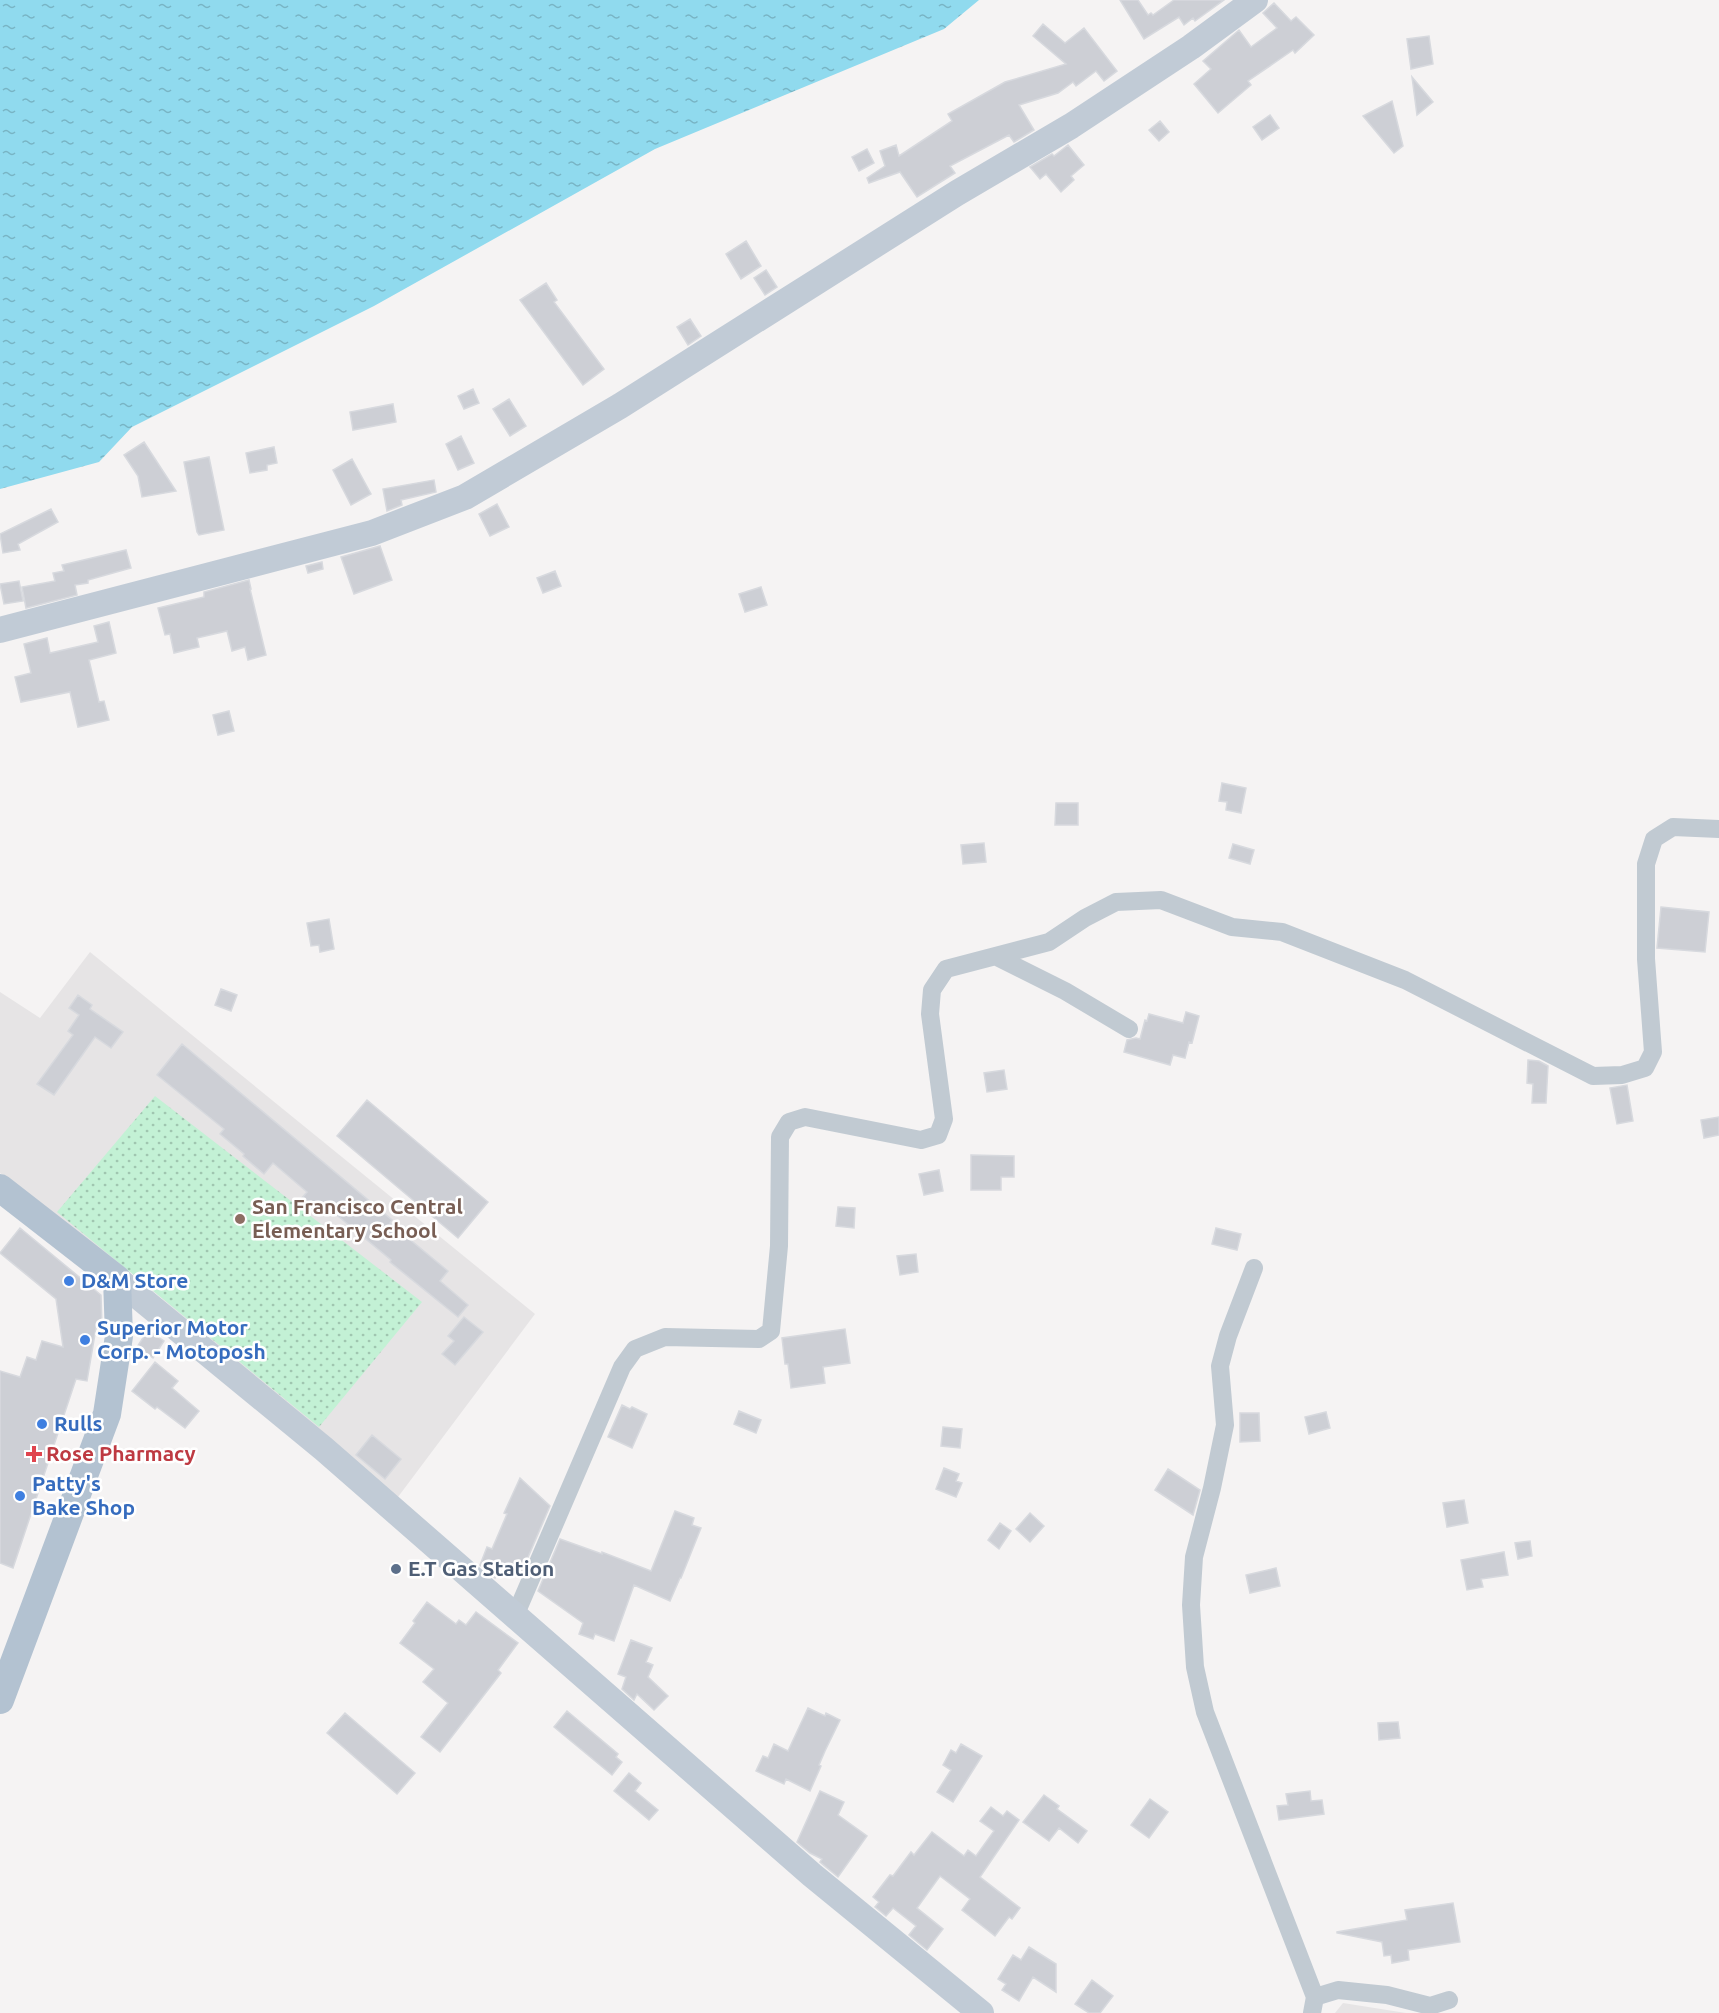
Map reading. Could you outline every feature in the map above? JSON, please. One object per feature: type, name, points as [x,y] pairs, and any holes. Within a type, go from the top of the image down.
[{"type":"main road","points":[[0,1188],[117,1278],[119,1336],[107,1414],[0,1700]]},
{"type":"street","points":[[0,630],[372,533],[465,497],[620,406],[957,193],[1071,126],[1256,0]]},
{"type":"street","points":[[514,1616],[622,1366],[635,1349],[665,1337],[759,1339],[771,1331],[779,1246],[780,1137],[789,1122],[805,1117],[921,1140],[938,1135],[944,1119],[930,1014],[932,990],[946,969],[1049,942],[1085,918],[1116,902],[1161,900],[1232,927],[1282,932],[1405,980],[1593,1076],[1622,1075],[1645,1068],[1653,1052],[1646,958],[1646,864],[1654,839],[1673,827],[1719,829]]},
{"type":"street","points":[[997,957],[1065,991],[1129,1029]]},
{"type":"street","points":[[1254,1268],[1228,1336],[1220,1366],[1225,1425],[1194,1557],[1191,1605],[1195,1667],[1205,1712],[1313,2005],[1338,1990],[1387,1995],[1430,2006],[1449,2000]]},
{"type":"street","points":[[117,1278],[324,1449],[812,1875],[981,2013]]},
{"type":"shaded area","name":"San Francisco Central Elementary School","points":[[90,952],[535,1314],[398,1497],[123,1266],[0,1173],[0,992],[40,1018]]},
{"type":"shaded area","points":[[1343,2003],[1406,2013],[1335,2013]]},
{"type":"green space","points":[[155,1096],[422,1302],[319,1427],[57,1212]]},
{"type":"water","points":[[0,0],[979,0],[944,29],[655,149],[374,306],[132,427],[99,462],[0,489]]},
{"type":"building","points":[[1120,0],[1138,0],[1148,15],[1151,13],[1153,15],[1174,0],[1224,0],[1195,21],[1193,18],[1184,25],[1179,17],[1144,39]]},
{"type":"building","points":[[1274,3],[1291,21],[1296,17],[1314,35],[1295,53],[1293,50],[1248,81],[1251,85],[1218,113],[1194,84],[1211,69],[1203,61],[1239,30],[1251,47],[1277,28],[1263,13]]},
{"type":"building","points":[[1043,24],[1065,43],[1084,28],[1117,71],[1104,81],[1096,71],[1076,86],[1073,82],[1058,93],[1019,105],[1034,130],[1014,142],[1009,135],[950,166],[955,173],[917,197],[900,172],[869,183],[867,178],[885,166],[880,151],[896,145],[899,156],[952,121],[948,114],[1005,82],[1066,64],[1033,36]]},
{"type":"building","points":[[1429,36],[1433,64],[1411,69],[1407,39]]},
{"type":"building","points":[[1412,77],[1433,102],[1417,115]]},
{"type":"building","points":[[1392,101],[1403,146],[1394,153],[1363,116]]},
{"type":"building","points":[[1270,115],[1279,128],[1262,140],[1253,127]]},
{"type":"building","points":[[1160,121],[1169,132],[1159,141],[1149,130]]},
{"type":"building","points":[[1068,145],[1084,165],[1071,176],[1074,180],[1061,192],[1046,174],[1040,179],[1030,167],[1052,154],[1054,156]]},
{"type":"building","points":[[867,149],[874,163],[859,171],[852,157]]},
{"type":"building","points":[[746,241],[761,266],[741,279],[726,254]]},
{"type":"building","points":[[766,270],[777,287],[765,295],[754,278]]},
{"type":"building","points":[[546,283],[557,300],[554,302],[604,369],[583,385],[520,300]]},
{"type":"building","points":[[690,319],[701,336],[688,345],[677,327]]},
{"type":"building","points":[[473,389],[479,403],[464,409],[458,396]]},
{"type":"building","points":[[509,399],[526,426],[510,436],[493,409]]},
{"type":"building","points":[[393,404],[396,422],[353,430],[350,412]]},
{"type":"building","points":[[461,436],[474,463],[458,470],[446,444]]},
{"type":"building","points":[[144,442],[176,491],[142,497],[138,476],[124,455]]},
{"type":"building","points":[[274,447],[277,463],[267,465],[267,470],[250,473],[246,453]]},
{"type":"building","points":[[209,457],[224,530],[199,535],[184,462]]},
{"type":"building","points":[[352,459],[371,494],[351,505],[333,470]]},
{"type":"building","points":[[434,480],[436,492],[401,500],[402,505],[387,511],[383,489]]},
{"type":"building","points":[[497,504],[509,527],[490,536],[479,514]]},
{"type":"building","points":[[51,509],[58,522],[18,544],[20,550],[3,553],[0,534]]},
{"type":"building","points":[[380,546],[392,580],[354,594],[341,557]]},
{"type":"building","points":[[126,550],[131,568],[88,580],[88,583],[75,585],[77,595],[26,608],[22,587],[55,581],[53,573],[64,571],[62,565]]},
{"type":"building","points":[[322,562],[323,569],[308,573],[306,566]]},
{"type":"building","points":[[555,571],[561,586],[543,593],[537,578]]},
{"type":"building","points":[[249,580],[266,655],[248,660],[245,647],[232,651],[227,631],[197,638],[199,647],[174,653],[170,634],[165,635],[158,608],[204,597],[204,592]]},
{"type":"building","points":[[19,581],[23,601],[4,604],[0,584]]},
{"type":"building","points":[[761,587],[767,605],[745,612],[739,594]]},
{"type":"building","points":[[109,622],[116,653],[89,660],[99,702],[104,701],[109,720],[78,727],[70,692],[21,702],[15,677],[31,673],[24,644],[47,638],[50,653],[98,642],[94,626]]},
{"type":"building","points":[[229,711],[234,731],[218,735],[213,715]]},
{"type":"building","points":[[1222,783],[1246,788],[1241,813],[1226,810],[1227,802],[1219,801]]},
{"type":"building","points":[[1056,803],[1078,803],[1078,825],[1055,825]]},
{"type":"building","points":[[984,843],[986,862],[963,864],[961,845]]},
{"type":"building","points":[[1233,844],[1254,850],[1250,864],[1229,858]]},
{"type":"building","points":[[1661,907],[1709,912],[1705,952],[1657,948]]},
{"type":"building","points":[[329,919],[334,949],[320,952],[319,945],[311,946],[307,923]]},
{"type":"building","points":[[221,989],[237,995],[231,1011],[215,1005]]},
{"type":"building","points":[[78,995],[92,1005],[90,1009],[123,1032],[111,1048],[95,1037],[54,1095],[37,1084],[73,1035],[68,1031],[79,1015],[69,1008]]},
{"type":"building","points":[[1186,1012],[1199,1016],[1192,1043],[1189,1042],[1185,1058],[1173,1055],[1170,1065],[1124,1052],[1127,1040],[1140,1039],[1149,1014],[1183,1023]]},
{"type":"building","points":[[182,1044],[392,1220],[390,1223],[448,1271],[440,1281],[468,1305],[458,1317],[321,1202],[314,1210],[301,1199],[307,1192],[273,1163],[264,1174],[220,1134],[224,1129],[157,1075]]},
{"type":"building","points":[[1528,1060],[1539,1061],[1548,1066],[1546,1103],[1532,1103],[1533,1084],[1527,1083]]},
{"type":"building","points":[[1004,1070],[1007,1089],[987,1092],[984,1073]]},
{"type":"building","points":[[1627,1085],[1633,1121],[1617,1124],[1610,1088]]},
{"type":"building","points":[[367,1100],[488,1202],[458,1238],[337,1136]]},
{"type":"building","points":[[1719,1117],[1719,1135],[1704,1138],[1701,1120]]},
{"type":"building","points":[[971,1155],[1014,1156],[1014,1177],[1001,1177],[1001,1190],[971,1190]]},
{"type":"building","points":[[939,1170],[943,1191],[924,1195],[919,1174]]},
{"type":"building","points":[[838,1207],[855,1208],[854,1228],[836,1226]]},
{"type":"building","points":[[20,1228],[101,1295],[102,1327],[96,1328],[87,1381],[76,1379],[13,1568],[0,1563],[0,1371],[20,1377],[27,1357],[36,1360],[42,1341],[63,1347],[56,1299],[0,1253]]},
{"type":"building","points":[[1216,1228],[1241,1234],[1237,1250],[1212,1244]]},
{"type":"building","points":[[916,1254],[918,1272],[900,1275],[897,1256]]},
{"type":"building","points":[[464,1317],[483,1332],[455,1365],[442,1354],[454,1341],[448,1336]]},
{"type":"building","points":[[845,1329],[850,1363],[823,1367],[825,1383],[791,1388],[782,1338]]},
{"type":"building","points":[[148,1330],[164,1341],[153,1358],[137,1347]]},
{"type":"building","points":[[155,1362],[178,1381],[172,1388],[199,1411],[185,1428],[132,1391]]},
{"type":"building","points":[[622,1405],[647,1414],[632,1448],[608,1437]]},
{"type":"building","points":[[739,1411],[761,1420],[756,1433],[734,1424]]},
{"type":"building","points":[[1326,1412],[1330,1428],[1309,1434],[1305,1417]]},
{"type":"building","points":[[1240,1413],[1259,1413],[1260,1441],[1240,1442]]},
{"type":"building","points":[[943,1427],[962,1429],[960,1448],[941,1446]]},
{"type":"building","points":[[372,1435],[401,1459],[385,1479],[356,1455]]},
{"type":"building","points":[[944,1468],[959,1474],[956,1481],[962,1483],[956,1497],[936,1489]]},
{"type":"building","points":[[1168,1469],[1200,1490],[1193,1515],[1155,1490]]},
{"type":"building","points":[[520,1478],[550,1506],[520,1576],[500,1567],[495,1578],[480,1565],[487,1547],[492,1549],[507,1514],[504,1513]]},
{"type":"building","points":[[1464,1500],[1468,1523],[1447,1527],[1443,1503]]},
{"type":"building","points":[[675,1511],[694,1518],[692,1525],[701,1528],[681,1578],[670,1601],[634,1585],[614,1641],[595,1634],[593,1639],[579,1634],[583,1623],[538,1591],[560,1539],[651,1571]]},
{"type":"building","points":[[1030,1513],[1044,1526],[1030,1542],[1016,1529]]},
{"type":"building","points":[[1000,1523],[1011,1531],[999,1549],[988,1540]]},
{"type":"building","points":[[1530,1541],[1532,1556],[1518,1559],[1515,1543]]},
{"type":"building","points":[[1504,1552],[1508,1575],[1481,1579],[1483,1587],[1467,1590],[1461,1560]]},
{"type":"building","points":[[1276,1568],[1280,1586],[1250,1593],[1246,1575]]},
{"type":"building","points":[[427,1602],[456,1624],[459,1620],[466,1625],[476,1612],[518,1643],[498,1670],[501,1673],[440,1752],[421,1737],[448,1703],[423,1682],[434,1669],[400,1643]]},
{"type":"building","points":[[631,1640],[652,1648],[646,1662],[653,1665],[648,1677],[668,1696],[654,1710],[637,1694],[634,1700],[622,1689],[626,1677],[618,1674]]},
{"type":"building","points":[[808,1708],[840,1720],[819,1765],[821,1766],[810,1791],[786,1779],[784,1784],[756,1771],[763,1756],[768,1758],[774,1744],[788,1751]]},
{"type":"building","points":[[567,1711],[618,1754],[616,1757],[622,1762],[612,1775],[554,1727]]},
{"type":"building","points":[[345,1713],[415,1773],[397,1794],[327,1733]]},
{"type":"building","points":[[1398,1722],[1400,1738],[1379,1740],[1378,1723]]},
{"type":"building","points":[[961,1744],[982,1756],[953,1802],[937,1792],[951,1770],[943,1765],[951,1750],[956,1753]]},
{"type":"building","points":[[629,1773],[641,1783],[635,1791],[658,1810],[649,1820],[614,1791]]},
{"type":"building","points":[[820,1791],[844,1802],[838,1815],[867,1836],[838,1877],[820,1862],[822,1859],[797,1842]]},
{"type":"building","points":[[1310,1791],[1311,1801],[1322,1800],[1324,1814],[1279,1820],[1277,1806],[1288,1805],[1286,1794]]},
{"type":"building","points":[[1044,1795],[1059,1806],[1057,1809],[1087,1831],[1078,1843],[1059,1828],[1049,1841],[1023,1822]]},
{"type":"building","points":[[1150,1799],[1168,1812],[1149,1838],[1131,1825]]},
{"type":"building","points":[[991,1807],[1003,1816],[1007,1811],[1019,1820],[980,1877],[1020,1908],[1012,1919],[1009,1917],[995,1936],[962,1910],[970,1899],[940,1876],[917,1908],[943,1929],[927,1950],[909,1935],[916,1926],[893,1908],[886,1916],[875,1907],[879,1902],[873,1897],[890,1875],[893,1876],[911,1852],[914,1855],[932,1832],[964,1856],[968,1850],[976,1856],[994,1831],[980,1821]]},
{"type":"building","points":[[1453,1903],[1460,1942],[1408,1950],[1409,1960],[1392,1963],[1391,1955],[1384,1956],[1382,1942],[1337,1933],[1407,1920],[1405,1910]]},
{"type":"building","points":[[1029,1947],[1056,1964],[1056,1992],[1033,1977],[1019,2001],[1002,1990],[1006,1984],[998,1979],[1013,1955],[1021,1960]]},
{"type":"building","points":[[1092,1980],[1113,1996],[1100,2013],[1089,2013],[1075,2004]]},
{"type":"place","name":"San Francisco Central Elementary School","points":[[240,1219]]},
{"type":"place","name":"D&M Store","points":[[69,1281]]},
{"type":"place","name":"Superior Motor Corp. - Motoposh","points":[[85,1340]]},
{"type":"place","name":"Rulls","points":[[42,1424]]},
{"type":"place","name":"Rose Pharmacy","points":[[34,1454]]},
{"type":"place","name":"Patty's Bake Shop","points":[[20,1496]]},
{"type":"place","name":"E.T Gas Station","points":[[396,1569]]}]
